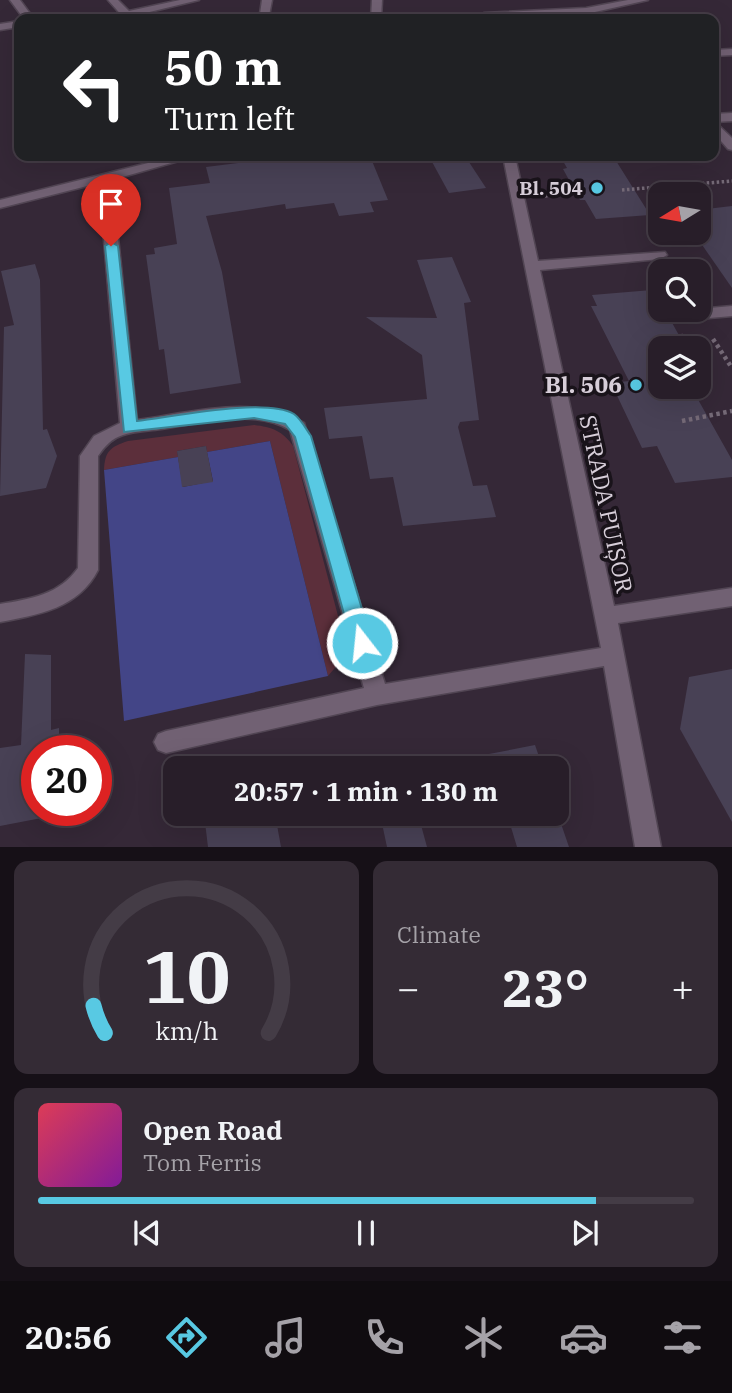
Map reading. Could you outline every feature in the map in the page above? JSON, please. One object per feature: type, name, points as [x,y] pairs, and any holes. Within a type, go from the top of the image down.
[{"type":"street","points":[[113,0],[125,14]]},
{"type":"street","points":[[140,14],[194,0]]},
{"type":"street","points":[[265,14],[267,0]]},
{"type":"street","points":[[484,14],[586,11],[614,3],[643,0]]},
{"type":"street","points":[[719,131],[732,146]]},
{"type":"street","points":[[130,161],[137,169]]},
{"type":"street","points":[[0,204],[170,161]]},
{"type":"street","name":"STRADA PUIȘOR","points":[[510,161],[606,616],[648,847]]},
{"type":"street","points":[[105,178],[129,428]]},
{"type":"street","points":[[533,266],[660,255]]},
{"type":"street","points":[[711,313],[732,311]]},
{"type":"street","points":[[0,613],[59,598],[79,586],[88,570],[89,456],[94,447],[110,432],[254,412],[280,415],[298,426],[377,695]]},
{"type":"street","points":[[606,616],[732,597]]},
{"type":"street","points":[[166,742],[377,695],[613,655]]},
{"type":"path","points":[[622,190],[732,181]]},
{"type":"path","points":[[682,421],[732,411]]},
{"type":"shaded area","points":[[254,425],[276,431],[293,446],[346,646],[340,662],[328,676],[270,441],[207,452],[206,446],[177,451],[178,457],[104,470],[110,451],[128,441]]},
{"type":"shaded area","points":[[270,441],[328,676],[124,721],[104,470],[178,457],[183,487],[213,481],[207,452]]},
{"type":"building","points":[[254,161],[372,161],[388,200],[370,202],[374,212],[339,216],[334,203],[286,209],[285,204],[206,216],[222,272],[241,383],[170,394],[164,349],[159,350],[146,255],[155,254],[154,248],[177,244],[169,188],[210,183],[206,167]]},
{"type":"building","points":[[432,161],[468,161],[486,188],[449,193]]},
{"type":"building","name":"Bl. 504","points":[[563,161],[616,161],[648,215],[596,219],[585,200],[580,200],[563,169],[567,168]]},
{"type":"building","points":[[732,206],[732,288],[702,245],[711,245],[711,208]]},
{"type":"building","points":[[452,257],[471,302],[464,303],[479,420],[460,422],[458,427],[473,486],[487,485],[496,517],[403,526],[393,477],[370,479],[362,436],[329,439],[324,408],[427,399],[422,355],[366,317],[437,318],[417,260]]},
{"type":"building","points":[[35,264],[40,280],[43,430],[47,429],[57,456],[46,488],[0,496],[4,327],[14,325],[1,271]]},
{"type":"building","name":"Bl. 506","points":[[648,290],[648,322],[672,322],[679,336],[648,336],[648,399],[698,399],[732,460],[732,477],[675,483],[657,446],[642,448],[611,383],[629,381],[591,306],[597,306],[592,295]]},
{"type":"building","points":[[206,446],[213,482],[182,487],[177,451]]},
{"type":"building","points":[[25,654],[51,655],[51,730],[59,728],[59,735],[21,735]]},
{"type":"building","points":[[732,669],[732,822],[680,729],[689,677]]},
{"type":"building","points":[[21,745],[21,822],[0,826],[0,748]]},
{"type":"building","points":[[535,745],[539,756],[490,756]]},
{"type":"building","points":[[205,826],[277,826],[281,847],[208,847]]},
{"type":"building","points":[[383,826],[421,826],[427,847],[387,847]]},
{"type":"building","points":[[511,826],[562,826],[569,847],[517,847]]},
{"type":"place","name":"Bl. 504","points":[[597,188]]},
{"type":"place","name":"Bl. 506","points":[[636,385]]},
{"type":"route","points":[[111,246],[129,428],[254,412],[280,415],[298,426],[362,643]]}]
